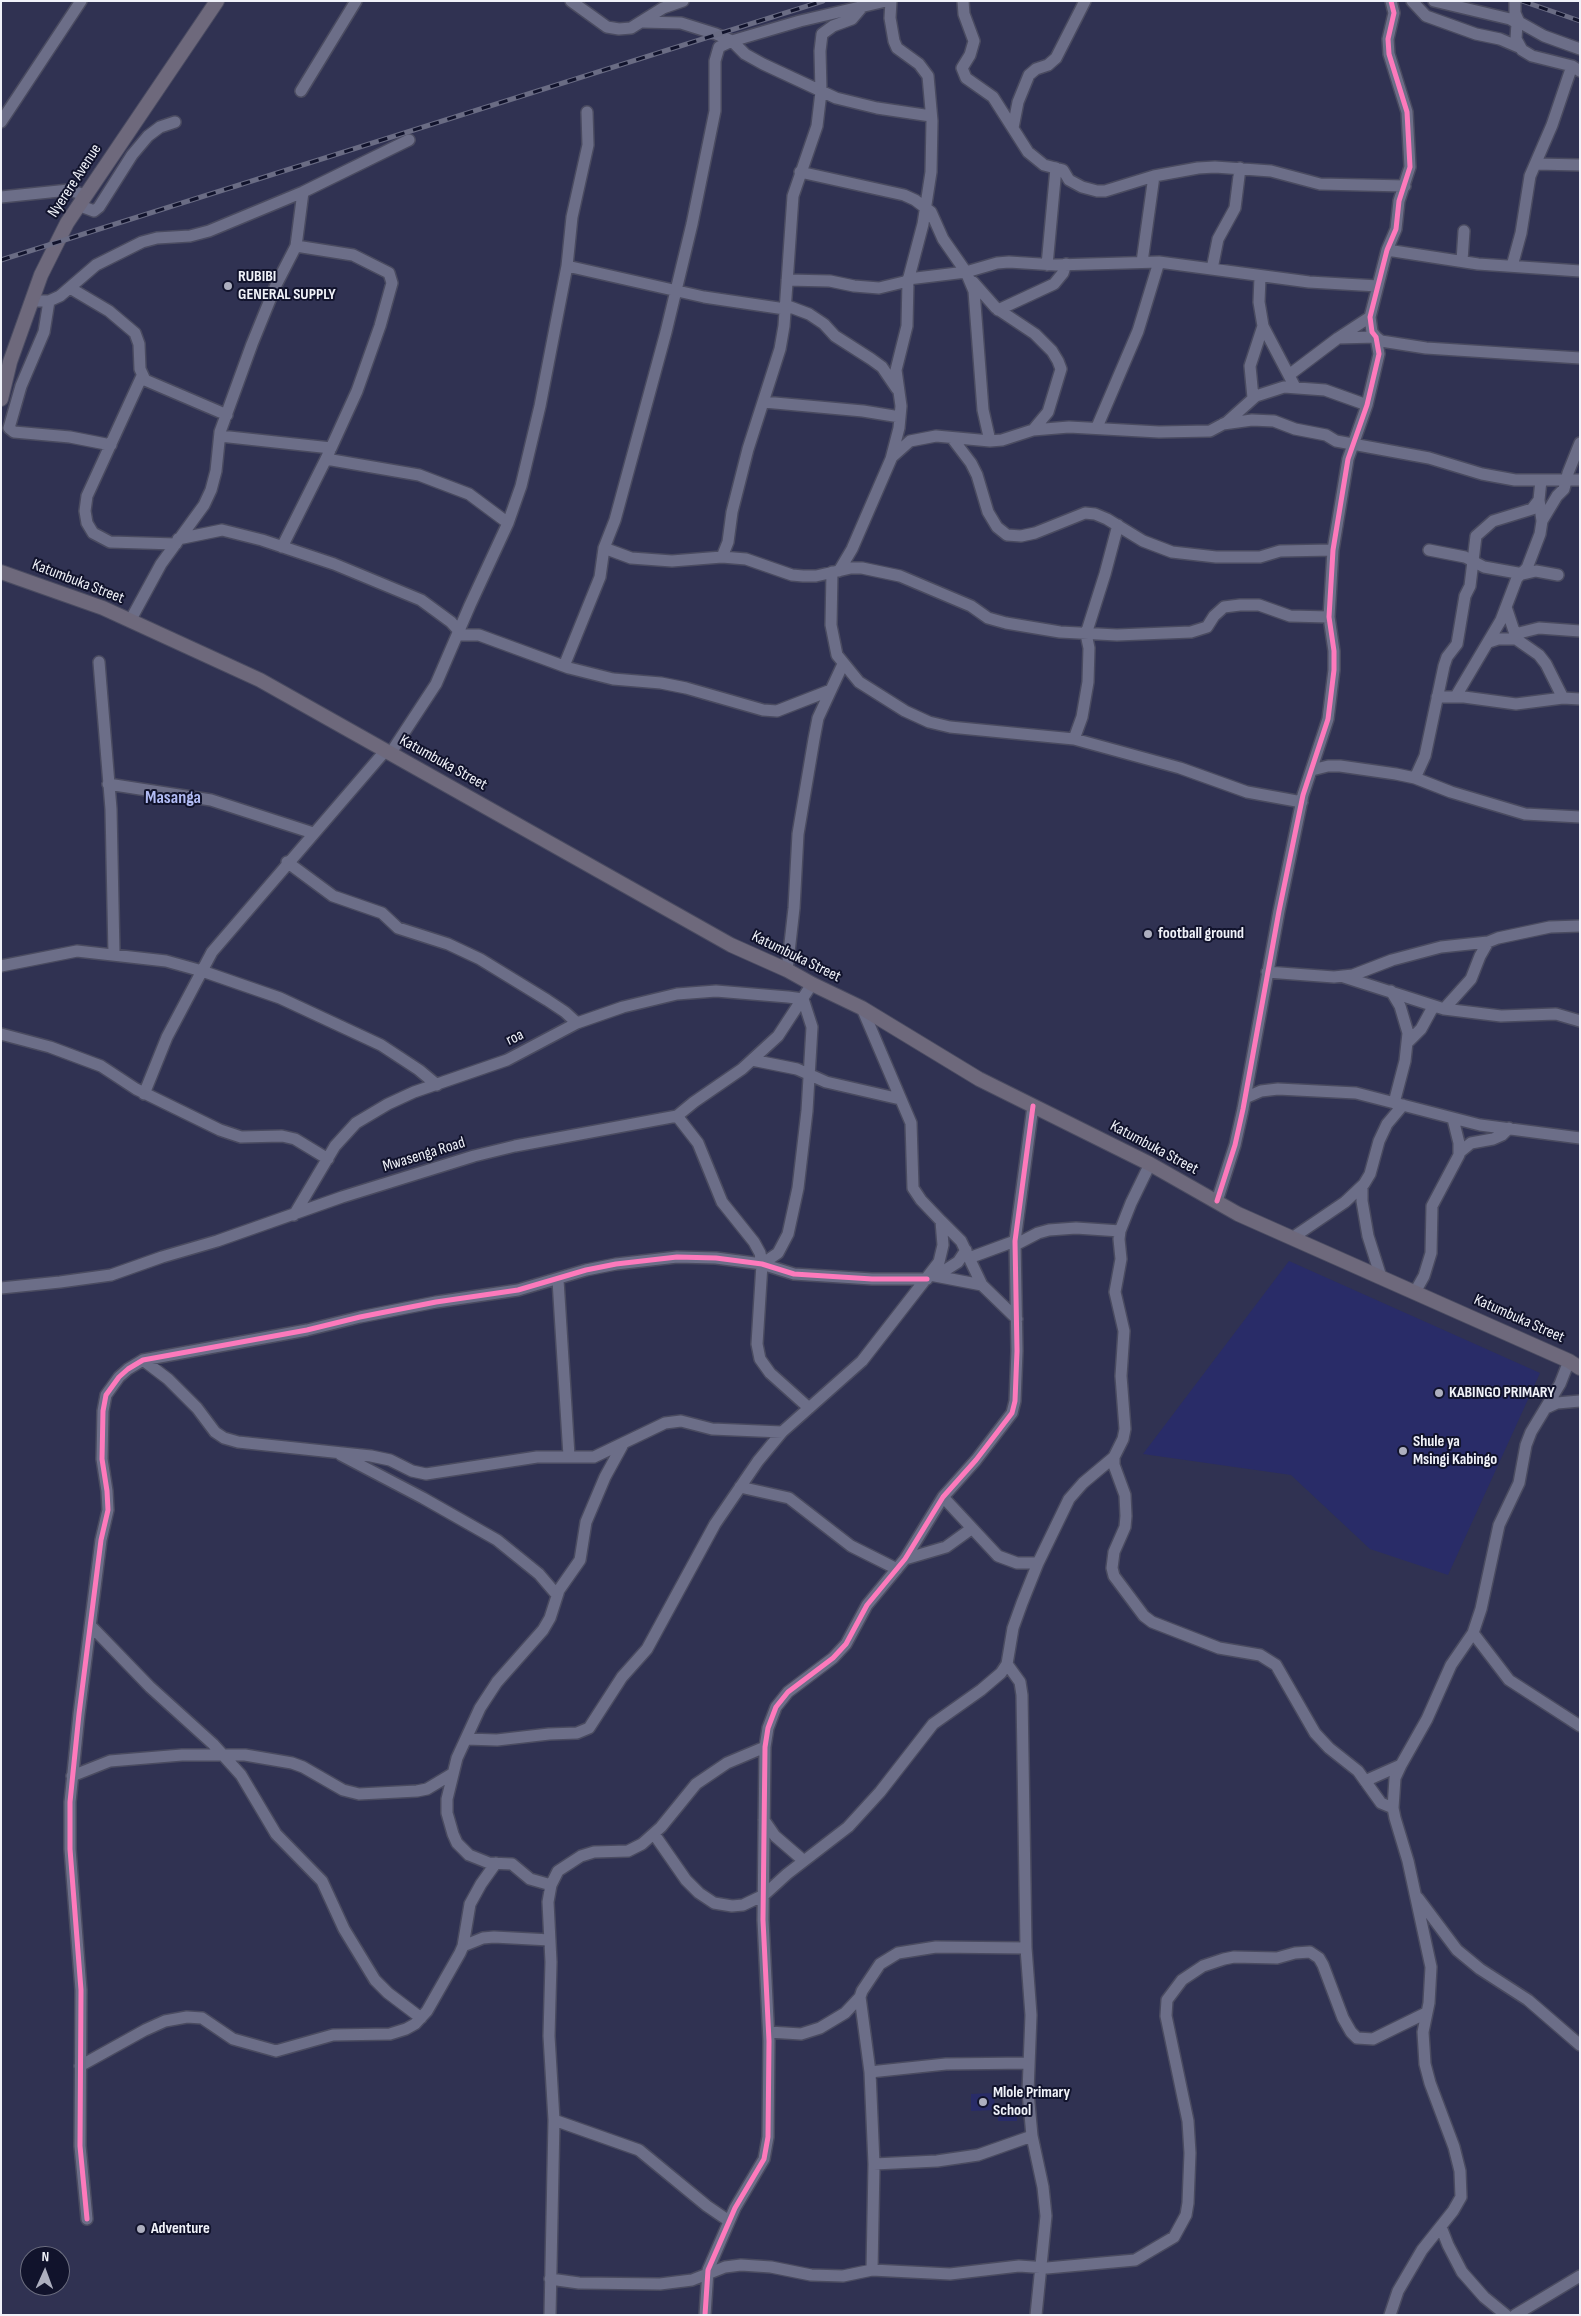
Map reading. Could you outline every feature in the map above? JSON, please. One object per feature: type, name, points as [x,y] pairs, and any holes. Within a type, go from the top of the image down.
[{"type":"main road","name":"Nyerere Avenue","points":[[1,399],[10,362],[41,275],[82,200],[217,1]]},
{"type":"main road","name":"Katumbuka Street","points":[[1,572],[103,608],[260,680],[731,946],[787,970],[862,1008],[979,1079],[1150,1164],[1238,1214],[1576,1363]]},
{"type":"street","points":[[1,122],[81,1]]},
{"type":"street","points":[[301,91],[356,1]]},
{"type":"street","points":[[571,1],[607,27],[631,28],[644,22],[663,8],[683,1]]},
{"type":"street","points":[[564,666],[600,577],[604,548],[615,520],[676,289],[715,111],[716,54],[719,47],[732,41],[800,21],[886,1]]},
{"type":"street","points":[[891,1],[890,18],[894,41],[902,52],[919,64],[928,76],[931,116],[931,172],[926,207],[908,280],[907,326],[896,370],[901,406],[900,417],[891,459],[852,549],[835,572],[832,639],[837,655],[859,682],[905,711],[929,722],[980,731],[1074,739],[1180,768],[1247,792],[1302,802]]},
{"type":"street","points":[[962,1],[964,14],[974,41],[973,48],[962,68],[966,78],[993,97],[1028,152],[1044,164],[1065,173],[1073,183],[1097,191],[1105,191],[1154,176],[1198,168],[1240,168],[1271,171],[1320,184],[1405,186]]},
{"type":"street","points":[[1013,128],[1018,102],[1029,75],[1036,69],[1048,65],[1056,58],[1086,1]]},
{"type":"street","points":[[1217,1201],[1235,1145],[1267,972],[1302,802],[1328,719],[1333,689],[1334,651],[1328,617],[1333,550],[1348,459],[1366,405],[1379,354],[1376,338],[1372,332],[1370,317],[1387,250],[1396,229],[1399,201],[1410,167],[1407,112],[1389,54],[1388,39],[1394,13],[1391,1]]},
{"type":"street","points":[[1412,1],[1426,16],[1476,34],[1500,39],[1532,56],[1576,69],[1527,188],[1521,233],[1512,266]]},
{"type":"street","points":[[1434,1],[1510,19],[1544,36],[1580,49]]},
{"type":"street","points":[[1515,1],[1515,13],[1518,22],[1516,39],[1520,48]]},
{"type":"street","points":[[722,557],[728,542],[732,512],[748,450],[780,349],[792,205],[800,172],[817,126],[821,92],[820,51],[822,34],[833,26],[852,19],[863,6]]},
{"type":"street","points":[[644,22],[681,23],[732,41],[745,54],[821,92],[859,105],[931,116]]},
{"type":"street","points":[[144,1094],[166,1037],[212,952],[287,862],[388,752],[436,684],[508,523],[521,486],[540,406],[567,266],[572,217],[588,145],[587,112]]},
{"type":"street","points":[[1,197],[69,190],[94,211],[132,155],[148,136],[160,127],[174,122]]},
{"type":"street","points":[[32,301],[49,301],[70,288],[82,275],[96,265],[142,242],[157,238],[190,236],[208,231],[303,192],[409,140]]},
{"type":"street","points":[[1536,164],[1580,166]]},
{"type":"street","points":[[1047,265],[1056,168]]},
{"type":"street","points":[[1212,269],[1218,239],[1235,208],[1240,168]]},
{"type":"street","points":[[800,172],[904,195],[926,207],[933,215],[946,244],[966,272],[998,310],[1045,343],[1058,361],[1061,369],[1048,412],[1033,430]]},
{"type":"street","points":[[1142,262],[1154,176]]},
{"type":"street","points":[[130,621],[146,589],[204,505],[211,490],[216,471],[220,436],[227,415],[252,344],[276,285],[296,246],[303,192]]},
{"type":"street","points":[[1462,261],[1464,231]]},
{"type":"street","points":[[282,547],[326,459],[370,355],[388,301],[391,277],[381,267],[353,256],[296,246]]},
{"type":"street","points":[[1387,250],[1462,261],[1580,271]]},
{"type":"street","points":[[787,280],[830,281],[854,286],[879,288],[908,280],[966,272],[997,263],[1047,265],[1159,262],[1309,282],[1378,286]]},
{"type":"street","points":[[1097,427],[1138,331],[1159,262]]},
{"type":"street","points":[[976,317],[998,310],[1054,284],[1063,274],[1066,264]]},
{"type":"street","points":[[567,266],[676,289],[704,297],[785,307],[809,314],[824,324],[835,336],[872,358],[882,367],[898,391]]},
{"type":"street","points":[[966,272],[974,291],[983,410],[990,441]]},
{"type":"street","points":[[1260,276],[1259,302],[1263,326],[1277,356],[1295,387]]},
{"type":"street","points":[[70,288],[109,311],[135,333],[139,344],[142,376],[87,496],[84,511],[87,523],[93,533],[110,542],[177,542],[222,530],[244,534],[334,564],[421,600],[451,622],[458,633]]},
{"type":"street","points":[[49,301],[44,332],[21,386],[9,428],[14,432],[70,437],[111,445]]},
{"type":"street","points":[[1289,375],[1338,338],[1370,317]]},
{"type":"street","points":[[1253,398],[1250,366],[1263,326]]},
{"type":"street","points":[[1338,338],[1376,338],[1381,341],[1426,348],[1580,358]]},
{"type":"street","points":[[1255,347],[1277,356]]},
{"type":"street","points":[[142,376],[152,384],[227,415]]},
{"type":"street","points":[[891,459],[910,441],[936,436],[990,441],[1002,440],[1033,430],[1097,427],[1187,432],[1210,431],[1223,424],[1253,398],[1270,390],[1295,387],[1325,390],[1366,405]]},
{"type":"street","points":[[764,402],[863,411],[900,417]]},
{"type":"street","points":[[1223,424],[1252,420],[1274,421],[1295,430],[1316,432],[1336,441],[1429,458],[1482,474],[1515,480],[1580,480]]},
{"type":"street","points":[[220,436],[331,448]]},
{"type":"street","points":[[952,438],[971,463],[977,475],[988,512],[997,527],[1007,535],[1021,536],[1035,533],[1086,513],[1095,514],[1118,525],[1143,541],[1172,552],[1216,557],[1260,557],[1280,551],[1333,550]]},
{"type":"street","points":[[1523,574],[1534,552],[1542,521],[1557,496],[1564,489],[1580,444]]},
{"type":"street","points":[[326,459],[419,475],[469,494],[508,523]]},
{"type":"street","points":[[1541,480],[1539,500],[1542,521]]},
{"type":"street","points":[[1415,778],[1425,756],[1447,657],[1457,644],[1473,562],[1476,536],[1493,521],[1532,509],[1539,500]]},
{"type":"street","points":[[1074,739],[1082,717],[1088,682],[1089,648],[1086,634],[1118,525]]},
{"type":"street","points":[[604,548],[631,558],[672,561],[722,557],[746,559],[792,575],[816,576],[862,568],[900,576],[971,606],[988,618],[996,621],[1040,630],[1086,634],[1174,634],[1191,632],[1207,627],[1214,616],[1224,607],[1240,605],[1259,605],[1290,616],[1328,617]]},
{"type":"street","points":[[1429,550],[1465,557],[1484,567],[1523,574]]},
{"type":"street","points":[[1456,696],[1489,642],[1506,607],[1517,578],[1523,574],[1536,571],[1558,575]]},
{"type":"street","points":[[1506,607],[1515,637],[1538,655],[1546,664],[1563,698]]},
{"type":"street","points":[[1489,642],[1515,637],[1539,628],[1580,631]]},
{"type":"street","points":[[458,633],[488,637],[564,666],[613,679],[661,683],[686,688],[763,710],[777,711],[830,690]]},
{"type":"street","points":[[98,662],[108,784],[114,954]]},
{"type":"street","points":[[787,970],[794,908],[798,834],[818,718],[843,664]]},
{"type":"street","points":[[1438,697],[1456,696],[1516,704],[1563,698],[1580,699]]},
{"type":"street","points":[[1312,770],[1328,766],[1340,766],[1415,778],[1451,792],[1525,814],[1580,817]]},
{"type":"street","points":[[108,784],[211,800],[313,833]]},
{"type":"street","points":[[287,862],[333,896],[382,913],[398,928],[448,944],[480,959],[547,1000],[577,1023]]},
{"type":"street","points":[[1267,972],[1321,977],[1353,975],[1392,960],[1441,947],[1488,942],[1498,938],[1550,928],[1580,926]]},
{"type":"street","points":[[1408,1042],[1438,1008],[1471,979],[1488,942]]},
{"type":"street","points":[[1,966],[76,951],[166,961],[202,971],[280,998],[381,1045],[420,1070],[437,1085]]},
{"type":"street","points":[[1342,976],[1438,1008],[1502,1016],[1562,1015],[1580,1021]]},
{"type":"street","name":"Mwasenga Road","points":[[1,1288],[112,1274],[342,1197],[482,1154],[648,1120],[677,1116],[752,1060],[778,1036],[812,984]]},
{"type":"street","name":"roa","points":[[294,1214],[335,1146],[356,1123],[388,1104],[507,1060],[577,1023],[622,1007],[677,994],[716,991],[803,999]]},
{"type":"street","points":[[1292,1238],[1345,1202],[1362,1186],[1370,1174],[1379,1141],[1398,1104],[1408,1042],[1405,1020],[1391,991]]},
{"type":"street","points":[[762,1264],[778,1253],[788,1234],[798,1188],[810,1075],[812,1027],[803,999]]},
{"type":"street","points":[[862,1008],[911,1123],[913,1188],[921,1200],[961,1241],[982,1285],[1017,1319]]},
{"type":"street","points":[[1,1034],[76,1055],[101,1066],[144,1094],[220,1130],[241,1137],[282,1136],[295,1139],[328,1160]]},
{"type":"street","points":[[752,1060],[797,1069],[826,1082],[900,1100]]},
{"type":"street","points":[[1245,1098],[1261,1091],[1303,1089],[1356,1093],[1453,1119],[1580,1138]]},
{"type":"street","points":[[705,2315],[706,2274],[729,2221],[766,2155],[769,2117],[769,2032],[764,1972],[764,1820],[765,1747],[772,1716],[780,1700],[794,1686],[838,1653],[851,1636],[867,1605],[905,1559],[943,1497],[976,1460],[1012,1413],[1015,1402],[1017,1319],[1015,1243],[1032,1106]]},
{"type":"street","points":[[677,1116],[698,1143],[722,1202],[758,1248],[762,1264],[757,1344],[760,1358],[770,1373],[808,1408]]},
{"type":"street","points":[[1415,1292],[1424,1276],[1431,1253],[1432,1206],[1452,1171],[1460,1152],[1460,1143],[1453,1119]]},
{"type":"street","points":[[1460,1152],[1471,1144],[1502,1135],[1509,1128]]},
{"type":"street","points":[[654,1834],[686,1880],[709,1900],[718,1904],[743,1905],[764,1895],[854,1820],[880,1792],[932,1724],[994,1680],[1008,1664],[1013,1628],[1038,1563],[1069,1499],[1083,1483],[1114,1457],[1123,1439],[1125,1429],[1121,1376],[1124,1331],[1115,1292],[1121,1258],[1120,1231],[1150,1164]]},
{"type":"street","points":[[1362,1186],[1362,1201],[1368,1236],[1381,1277]]},
{"type":"street","points":[[931,1277],[942,1254],[941,1221]]},
{"type":"street","points":[[466,1739],[497,1740],[577,1733],[589,1728],[622,1677],[647,1649],[715,1524],[740,1487],[782,1432],[862,1361],[905,1304],[931,1277],[958,1262],[967,1254],[1015,1243],[1049,1230],[1076,1228],[1120,1231]]},
{"type":"street","points":[[87,2218],[80,2146],[81,1990],[70,1849],[72,1776],[92,1626],[101,1540],[108,1510],[101,1437],[106,1395],[128,1368],[143,1360],[307,1330],[436,1302],[518,1290],[604,1266],[677,1257],[716,1258],[762,1264],[794,1274],[872,1279],[931,1277],[982,1285]]},
{"type":"street","points":[[558,1280],[569,1456]]},
{"type":"street","points":[[143,1360],[168,1379],[197,1408],[216,1432],[224,1438],[238,1442],[293,1446],[371,1456],[390,1460],[412,1471],[432,1474],[537,1457],[594,1457],[665,1423],[681,1421],[712,1429],[782,1432]]},
{"type":"street","points":[[1390,2315],[1398,2291],[1414,2263],[1460,2200],[1461,2182],[1452,2141],[1430,2084],[1425,2064],[1423,2032],[1429,2003],[1431,1967],[1416,1896],[1393,1808],[1395,1778],[1400,1765],[1427,1719],[1451,1665],[1473,1633],[1481,1609],[1499,1525],[1519,1483],[1526,1445],[1531,1432],[1560,1384],[1576,1363]]},
{"type":"street","points":[[1546,1408],[1557,1403],[1580,1401]]},
{"type":"street","points":[[551,1885],[530,1879],[512,1864],[496,1864],[474,1858],[457,1843],[447,1813],[447,1799],[452,1774],[466,1739],[486,1698],[543,1630],[550,1618],[557,1595],[580,1560],[586,1522],[605,1477],[623,1444]]},
{"type":"street","points":[[337,1453],[497,1540],[540,1574],[557,1595]]},
{"type":"street","points":[[1114,1457],[1117,1475],[1124,1495],[1126,1516],[1125,1527],[1114,1552],[1112,1571],[1144,1616],[1152,1622],[1219,1648],[1260,1655],[1276,1665],[1315,1733],[1329,1748],[1349,1763],[1365,1780],[1381,1803],[1393,1808]]},
{"type":"street","points":[[740,1487],[789,1498],[851,1546],[897,1569]]},
{"type":"street","points":[[943,1497],[998,1556],[1017,1563],[1038,1563]]},
{"type":"street","points":[[905,1559],[946,1547],[971,1529]]},
{"type":"street","points":[[92,1626],[150,1687],[195,1726],[249,1786],[276,1834],[322,1881],[344,1929],[376,1980],[388,1993],[421,2018]]},
{"type":"street","points":[[1473,1633],[1509,1680],[1580,1725]]},
{"type":"street","points":[[1008,1664],[1020,1682],[1022,1695],[1026,1948],[1031,2015],[1028,2092],[1032,2136],[1046,2209],[1045,2237],[1036,2315]]},
{"type":"street","points":[[550,2315],[554,2120],[549,2036],[550,1940],[548,1902],[551,1885],[558,1871],[581,1856],[594,1852],[633,1850],[654,1834],[696,1784],[727,1763],[765,1747]]},
{"type":"street","points":[[72,1776],[110,1762],[182,1755],[245,1755],[285,1761],[303,1767],[343,1790],[359,1794],[422,1790],[452,1774]]},
{"type":"street","points":[[1365,1780],[1400,1765]]},
{"type":"street","points":[[764,1820],[774,1836],[804,1861]]},
{"type":"street","points":[[80,2066],[135,2035],[176,2018],[202,2018],[233,2039],[276,2051],[333,2035],[390,2034],[406,2028],[421,2018],[432,2003],[463,1946],[470,1904],[481,1884],[496,1864]]},
{"type":"street","points":[[1416,1896],[1457,1950],[1480,1969],[1528,2000],[1580,2045]]},
{"type":"street","points":[[463,1946],[483,1938],[494,1937],[550,1940]]},
{"type":"street","points":[[769,2032],[800,2034],[820,2028],[845,2013],[860,1997],[864,1987],[880,1964],[898,1953],[936,1947],[1026,1948]]},
{"type":"street","points":[[550,2279],[579,2282],[654,2284],[692,2280],[725,2267],[741,2265],[843,2276],[872,2270],[935,2274],[974,2272],[1019,2266],[1041,2268],[1135,2260],[1174,2237],[1181,2226],[1188,2203],[1190,2135],[1186,2103],[1168,2027],[1166,2006],[1172,1992],[1182,1980],[1196,1970],[1214,1962],[1234,1957],[1277,1958],[1295,1953],[1310,1952],[1319,1958],[1323,1965],[1343,2018],[1357,2038],[1373,2039],[1426,2013]]},
{"type":"street","points":[[860,1997],[870,2072],[874,2164],[872,2270]]},
{"type":"street","points":[[870,2072],[946,2064],[1028,2063]]},
{"type":"street","points":[[554,2120],[639,2150],[707,2206],[729,2221]]},
{"type":"street","points":[[874,2164],[978,2155],[1032,2136]]},
{"type":"street","points":[[1441,2227],[1462,2272],[1484,2296],[1506,2315]]},
{"type":"street","points":[[1515,2315],[1580,2276]]},
{"type":"shaded area","points":[[1289,1261],[1540,1373],[1448,1575],[1370,1549],[1291,1475],[1143,1454]]},
{"type":"shaded area","name":"Mlole Primary School","points":[[994,2093],[995,2110],[971,2111],[971,2094]]},
{"type":"shaded area","points":[[998,2109],[1017,2109],[1017,2121],[998,2121]]},
{"type":"railway","points":[[1,260],[823,1]]},
{"type":"railway","points":[[1522,1],[1580,21]]},
{"type":"cycle path","points":[[1217,1201],[1235,1145],[1243,1109],[1279,911],[1303,795],[1328,719],[1334,670],[1334,651],[1329,617],[1333,550],[1348,459],[1367,405],[1379,354],[1376,337],[1372,332],[1370,317],[1387,250],[1396,229],[1399,201],[1410,167],[1407,112],[1389,54],[1388,39],[1394,13],[1391,1]]},
{"type":"cycle path","points":[[705,2315],[708,2270],[735,2208],[764,2159],[768,2137],[769,2041],[763,1920],[765,1747],[768,1728],[776,1707],[788,1692],[833,1658],[846,1644],[867,1605],[905,1559],[943,1497],[976,1460],[1012,1413],[1015,1401],[1017,1351],[1015,1241],[1033,1106]]},
{"type":"cycle path","points":[[87,2219],[80,2146],[81,1990],[70,1849],[70,1802],[101,1540],[108,1510],[102,1459],[103,1411],[106,1395],[119,1377],[143,1360],[307,1330],[436,1302],[518,1290],[586,1270],[616,1264],[677,1257],[716,1258],[762,1264],[794,1274],[872,1279],[927,1279]]},
{"type":"place","name":"RUBIBI GENERAL SUPPLY","points":[[228,286]]},
{"type":"place","name":"football ground","points":[[1148,934]]},
{"type":"place","name":"KABINGO PRIMARY","points":[[1439,1393]]},
{"type":"place","name":"Shule ya Msingi Kabingo","points":[[1403,1451]]},
{"type":"place","name":"Mlole Primary School","points":[[983,2102]]},
{"type":"place","name":"Adventure","points":[[141,2229]]},
{"type":"district","name":"Masanga","points":[[173,798]]}]
